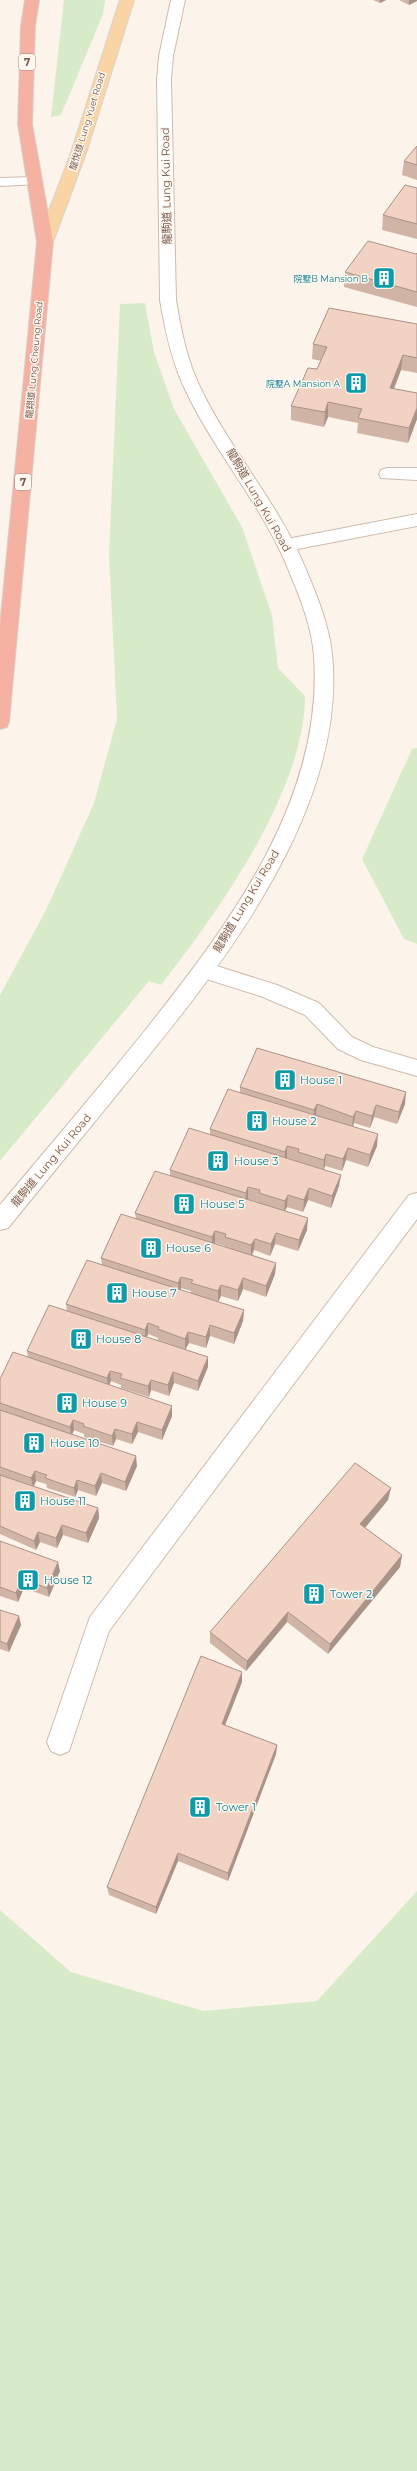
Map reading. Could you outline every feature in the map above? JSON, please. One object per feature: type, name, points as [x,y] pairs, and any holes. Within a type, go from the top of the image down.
[{"type":"highway","name":"龍翔道 Lung Cheung Road","points":[[0,722],[45,242],[25,124],[28,26],[32,0]]},
{"type":"main road","name":"龍悅道 Lung Yuet Road","points":[[45,242],[67,186],[102,70],[127,0]]},
{"type":"street","name":"龍駒道 Lung Kui Road","points":[[0,1221],[204,970],[267,870],[293,815],[312,766],[319,732],[323,701],[323,657],[317,625],[288,545],[200,403],[180,357],[172,327],[168,300],[164,80],[166,56],[178,0]]},
{"type":"street","points":[[0,182],[35,181]]},
{"type":"street","points":[[387,474],[417,474]]},
{"type":"street","points":[[288,545],[417,520]]},
{"type":"street","points":[[204,970],[270,990],[312,1009],[345,1044],[368,1054],[417,1068]]},
{"type":"street","points":[[60,1742],[99,1625],[417,1202]]},
{"type":"green space","points":[[64,0],[105,0],[103,14],[61,115],[51,117]]},
{"type":"green space","points":[[145,303],[154,352],[174,409],[242,527],[272,615],[278,668],[305,696],[301,733],[291,771],[274,810],[232,887],[208,922],[161,985],[149,981],[0,1161],[0,995],[46,910],[94,803],[117,719],[109,554],[120,304]]},
{"type":"green space","points":[[417,748],[417,944],[404,939],[362,859],[412,749]]},
{"type":"green space","points":[[417,1891],[417,2471],[0,2471],[0,1910],[71,1972],[203,2011],[317,2001]]},
{"type":"building","points":[[417,146],[417,165],[404,161]]},
{"type":"building","points":[[405,185],[417,188],[417,224],[383,215]]},
{"type":"building","points":[[368,241],[416,254],[417,253],[417,292],[345,272]]},
{"type":"building","name":"院墅A Mansion A","points":[[329,308],[417,324],[417,358],[403,355],[390,388],[417,393],[417,408],[409,428],[358,418],[362,409],[328,402],[325,412],[291,406],[308,368],[317,369],[327,347],[313,344]]},
{"type":"building","name":"House 1","points":[[257,1048],[406,1092],[399,1112],[376,1105],[372,1116],[356,1111],[353,1117],[317,1104],[314,1110],[240,1087]]},
{"type":"building","name":"House 2","points":[[228,1089],[378,1134],[370,1155],[348,1148],[343,1159],[326,1154],[324,1160],[298,1152],[299,1149],[287,1146],[285,1152],[210,1129]]},
{"type":"building","name":"House 3","points":[[189,1128],[341,1175],[332,1196],[309,1188],[304,1200],[288,1195],[285,1201],[259,1193],[260,1190],[248,1187],[246,1193],[170,1170]]},
{"type":"building","name":"House 5","points":[[155,1171],[308,1218],[299,1240],[276,1233],[271,1244],[255,1239],[251,1245],[225,1237],[226,1234],[215,1231],[212,1237],[135,1213]]},
{"type":"building","name":"House 6","points":[[121,1214],[276,1263],[266,1286],[243,1278],[238,1290],[221,1285],[218,1291],[191,1283],[193,1280],[181,1277],[178,1283],[101,1258]]},
{"type":"building","name":"House 7","points":[[87,1260],[244,1310],[234,1333],[210,1325],[206,1337],[188,1332],[185,1339],[158,1329],[159,1327],[148,1323],[145,1330],[66,1304]]},
{"type":"building","name":"House 8","points":[[49,1305],[208,1357],[198,1381],[173,1372],[168,1385],[151,1380],[148,1386],[120,1378],[122,1374],[110,1371],[107,1378],[27,1351]]},
{"type":"building","name":"House 9","points":[[13,1352],[172,1406],[162,1430],[137,1422],[132,1434],[115,1429],[112,1436],[83,1426],[84,1424],[73,1420],[70,1427],[0,1403],[0,1379]]},
{"type":"building","name":"House 10","points":[[0,1410],[136,1456],[125,1482],[101,1473],[95,1486],[77,1480],[74,1488],[45,1478],[47,1475],[35,1471],[31,1478],[0,1467]]},
{"type":"building","name":"Tower 2","points":[[355,1463],[391,1488],[360,1524],[402,1555],[330,1644],[288,1612],[247,1661],[210,1632]]},
{"type":"building","name":"House 11","points":[[0,1475],[98,1508],[86,1533],[62,1525],[56,1538],[38,1532],[34,1541],[0,1526]]},
{"type":"building","name":"House 12","points":[[0,1541],[58,1562],[47,1588],[22,1579],[16,1593],[0,1587]]},
{"type":"building","points":[[0,1610],[19,1616],[7,1644],[0,1641]]},
{"type":"building","name":"Tower 1","points":[[201,1656],[242,1672],[222,1724],[277,1745],[228,1873],[178,1853],[156,1907],[107,1887]]},
{"type":"place","name":"院墅B Mansion B","points":[[384,278]]},
{"type":"place","name":"院墅A Mansion A","points":[[356,383]]},
{"type":"place","name":"House 1","points":[[285,1080]]},
{"type":"place","name":"House 2","points":[[257,1121]]},
{"type":"place","name":"House 3","points":[[218,1161]]},
{"type":"place","name":"House 5","points":[[184,1204]]},
{"type":"place","name":"House 6","points":[[151,1248]]},
{"type":"place","name":"House 7","points":[[117,1293]]},
{"type":"place","name":"House 8","points":[[81,1339]]},
{"type":"place","name":"House 9","points":[[67,1403]]},
{"type":"place","name":"House 10","points":[[34,1443]]},
{"type":"place","name":"House 11","points":[[25,1501]]},
{"type":"place","name":"House 12","points":[[28,1580]]},
{"type":"place","name":"Tower 2","points":[[314,1594]]},
{"type":"place","name":"Tower 1","points":[[200,1807]]}]
